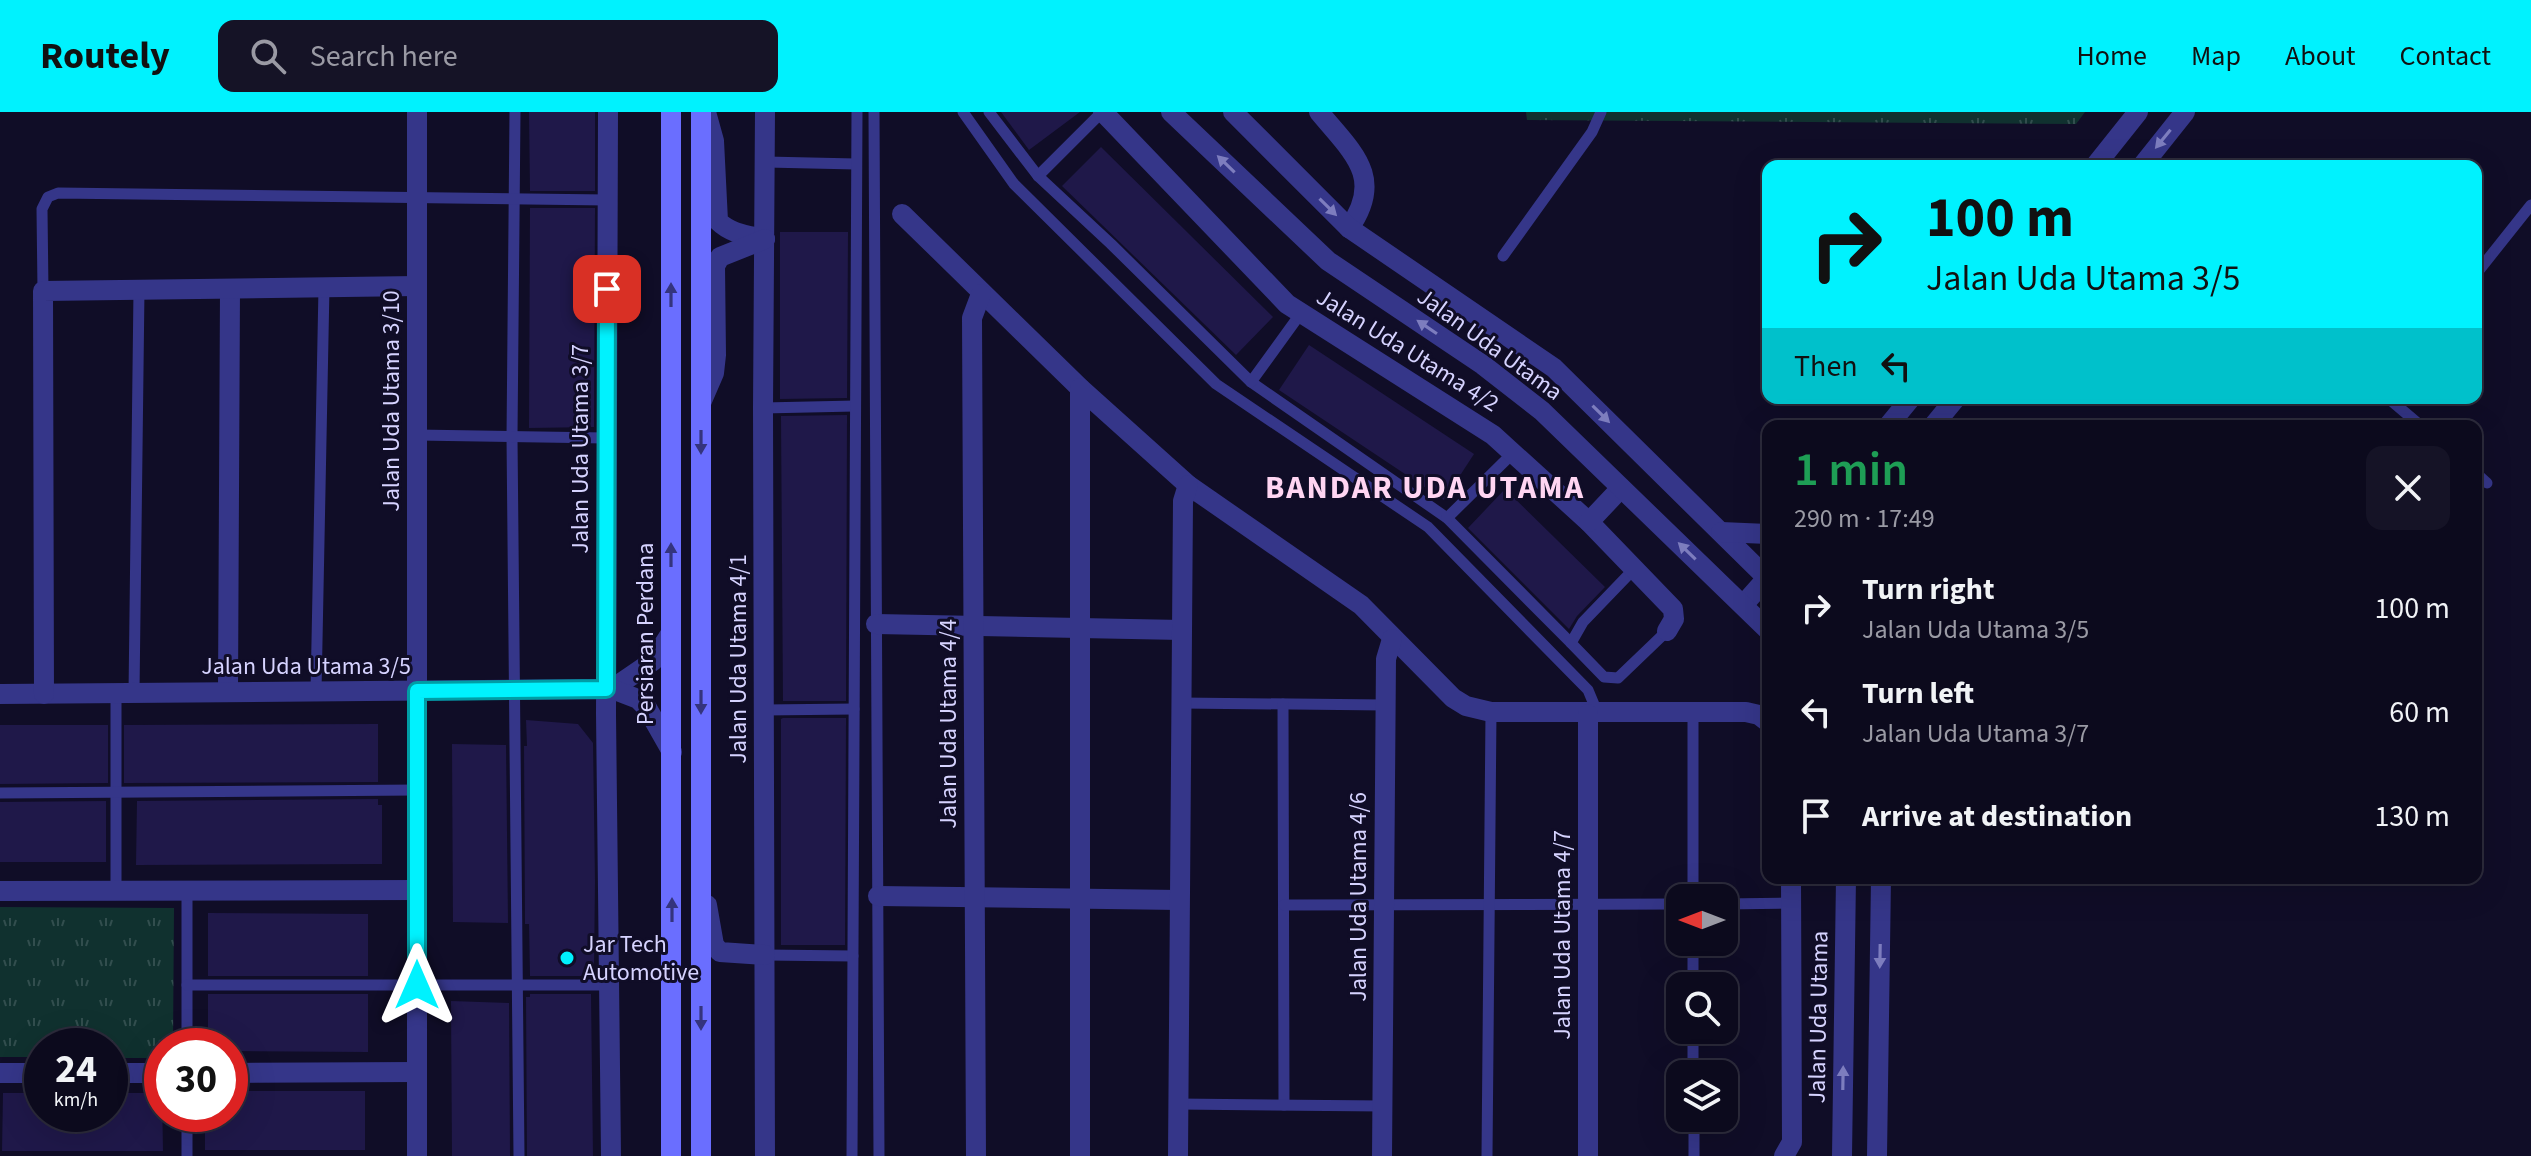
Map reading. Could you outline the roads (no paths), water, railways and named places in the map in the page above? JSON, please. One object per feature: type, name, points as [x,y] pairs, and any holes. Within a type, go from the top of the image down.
[{"type":"main road","name":"Persiaran Perdana","points":[[671,112],[671,1156]]},
{"type":"main road","points":[[701,1156],[704,112]]},
{"type":"street","name":"Jalan Uda Utama 3/10","points":[[417,112],[417,1156]]},
{"type":"street","name":"Jalan Uda Utama 3/7","points":[[608,112],[606,438],[611,1156]]},
{"type":"street","points":[[704,112],[714,141],[718,221],[736,233],[765,239]]},
{"type":"street","points":[[765,112],[766,162]]},
{"type":"street","name":"Jalan Uda Utama 4/2","points":[[1103,112],[1287,304],[1493,435],[1589,522],[1673,609],[1674,619],[1667,631]]},
{"type":"street","name":"Jalan Uda Utama","points":[[1171,112],[1328,261],[1483,365],[1542,411],[1762,623]]},
{"type":"street","name":"Jalan Uda Utama","points":[[1233,112],[1349,228],[1554,368],[1762,572]]},
{"type":"street","points":[[1319,112],[1354,154],[1367,185],[1363,209],[1349,228]]},
{"type":"street","points":[[2100,160],[2138,112]]},
{"type":"street","points":[[2147,160],[2185,112]]},
{"type":"street","name":"Jalan Uda Utama 4/1","points":[[765,1156],[763,408],[766,162]]},
{"type":"street","points":[[902,214],[1080,388],[1188,485],[1361,605],[1453,698],[1466,706],[1491,712],[1746,712],[1762,717]]},
{"type":"street","points":[[701,403],[714,373],[716,355],[715,266],[720,257],[765,239]]},
{"type":"street","points":[[44,694],[43,291],[417,286]]},
{"type":"street","points":[[228,692],[230,289]]},
{"type":"street","name":"Jalan Uda Utama 4/4","points":[[976,1156],[972,318],[981,294]]},
{"type":"street","points":[[1080,388],[1080,1156]]},
{"type":"street","points":[[1893,420],[1906,404]]},
{"type":"street","points":[[1938,420],[1951,404]]},
{"type":"street","points":[[1178,1156],[1183,501],[1188,485]]},
{"type":"street","points":[[1589,522],[1621,488]]},
{"type":"street","points":[[1721,532],[1762,534]]},
{"type":"street","points":[[1744,604],[1762,584]]},
{"type":"street","points":[[876,624],[1182,630]]},
{"type":"street","points":[[609,689],[653,661],[671,633]]},
{"type":"street","name":"Jalan Uda Utama 4/6","points":[[1382,1156],[1385,705],[1386,659],[1392,639]]},
{"type":"street","points":[[609,689],[638,699],[647,708],[672,752]]},
{"type":"street","name":"Jalan Uda Utama 3/5","points":[[0,694],[609,689]]},
{"type":"street","name":"Jalan Uda Utama 4/7","points":[[1588,1156],[1588,904],[1593,714]]},
{"type":"street","points":[[701,874],[714,945],[720,952],[765,955]]},
{"type":"street","points":[[1784,1156],[1792,1142],[1791,884]]},
{"type":"street","name":"Jalan Uda Utama","points":[[1842,1156],[1846,884]]},
{"type":"street","points":[[1877,1156],[1881,884]]},
{"type":"street","points":[[0,891],[417,890]]},
{"type":"street","points":[[878,896],[1179,900]]},
{"type":"street","points":[[248,1073],[417,1072]]},
{"type":"street","points":[[0,1073],[24,1073]]},
{"type":"lane","points":[[515,112],[512,437],[519,1156]]},
{"type":"lane","points":[[852,1156],[857,112]]},
{"type":"lane","points":[[874,112],[879,1156]]},
{"type":"lane","points":[[963,112],[1014,184],[1216,384],[1428,527],[1588,690],[1593,714]]},
{"type":"lane","points":[[989,112],[1038,176],[1251,382],[1447,518],[1604,677],[1618,678],[1667,631]]},
{"type":"lane","points":[[1038,176],[1103,112]]},
{"type":"lane","points":[[1503,256],[1592,132],[1601,112]]},
{"type":"lane","points":[[766,162],[856,164]]},
{"type":"lane","points":[[43,291],[42,209],[48,197],[58,193],[607,200]]},
{"type":"lane","points":[[2482,266],[2531,205]]},
{"type":"lane","points":[[316,692],[324,287]]},
{"type":"lane","points":[[116,891],[116,792],[125,693],[139,290]]},
{"type":"lane","points":[[1251,382],[1301,313]]},
{"type":"lane","points":[[2395,404],[2414,420]]},
{"type":"lane","points":[[763,408],[855,406]]},
{"type":"lane","points":[[417,435],[606,438]]},
{"type":"lane","points":[[1447,518],[1513,453]]},
{"type":"lane","points":[[2482,478],[2487,483]]},
{"type":"lane","points":[[1571,643],[1583,622],[1634,569]]},
{"type":"lane","points":[[1181,703],[1385,705]]},
{"type":"lane","points":[[1283,704],[1284,1105]]},
{"type":"lane","points":[[764,710],[854,709]]},
{"type":"lane","points":[[1487,1156],[1491,712]]},
{"type":"lane","points":[[1693,713],[1693,884]]},
{"type":"lane","points":[[0,793],[417,790]]},
{"type":"lane","points":[[187,891],[187,1028]]},
{"type":"lane","points":[[1738,904],[1791,903]]},
{"type":"lane","points":[[1284,905],[1666,904]]},
{"type":"lane","points":[[765,955],[853,956]]},
{"type":"lane","points":[[187,985],[608,985]]},
{"type":"lane","points":[[1178,1104],[1383,1106]]},
{"type":"lane","points":[[187,1132],[187,1156]]},
{"type":"lane","points":[[1694,1132],[1694,1156]]},
{"type":"place","name":"Jar Tech Automotive","points":[[567,958]]},
{"type":"district","name":"BANDAR UDA UTAMA","points":[[1425,487]]}]
